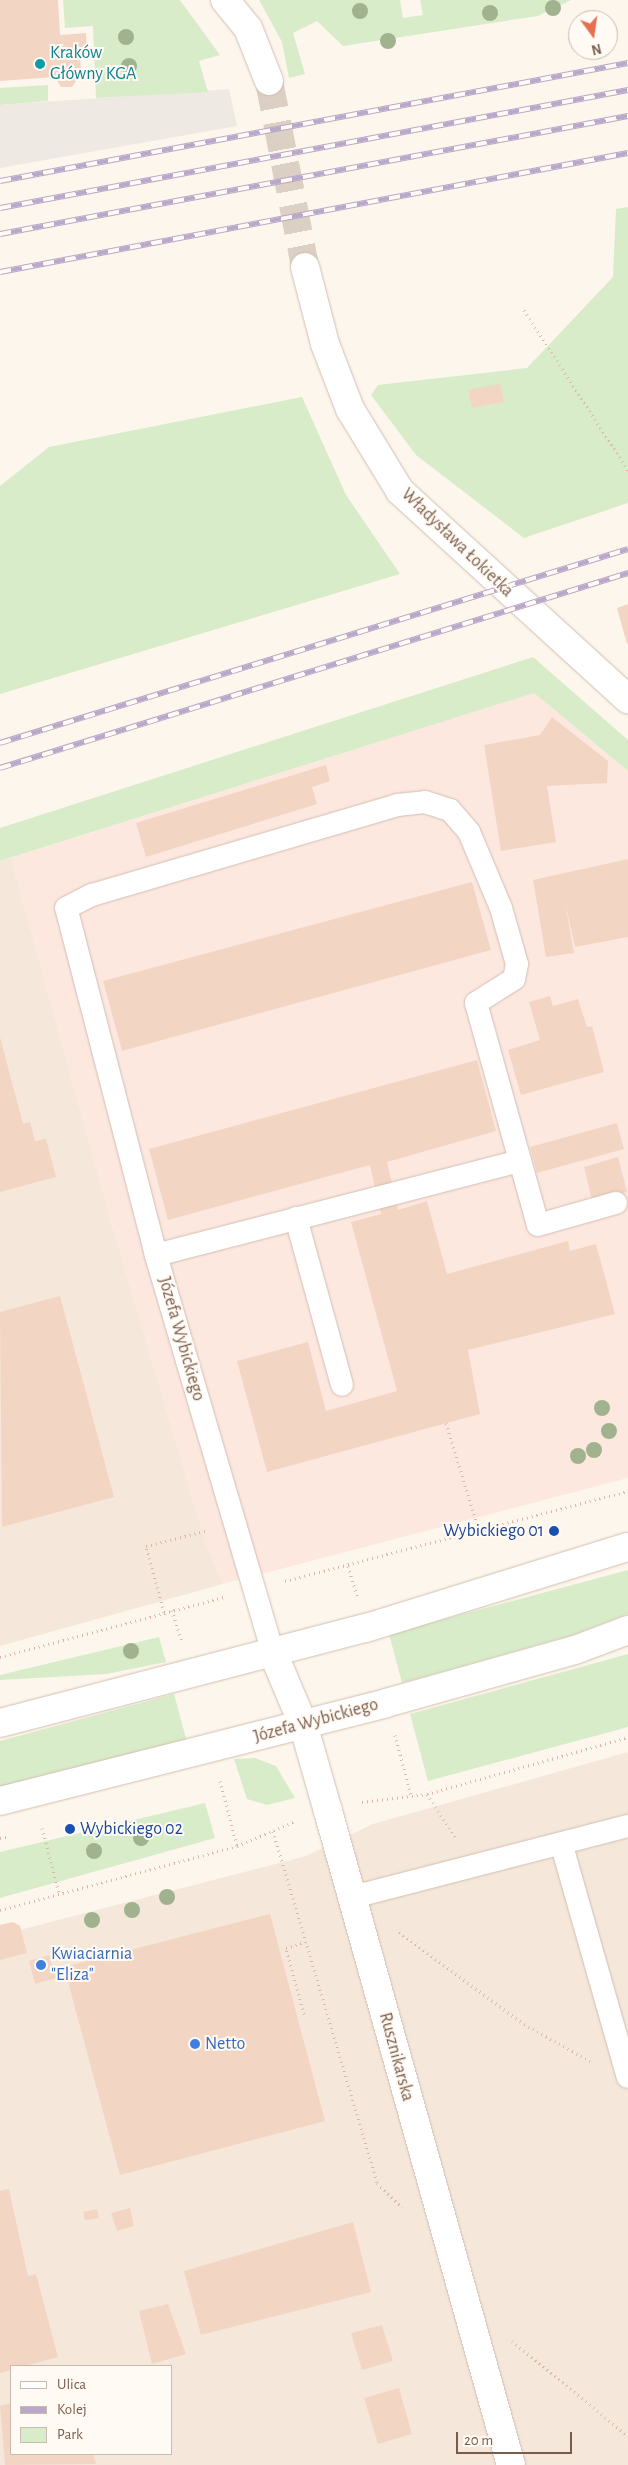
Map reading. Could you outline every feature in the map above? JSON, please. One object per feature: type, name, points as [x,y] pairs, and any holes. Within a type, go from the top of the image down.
[{"type":"street","points":[[225,0],[248,28],[269,81]]},
{"type":"street","name":"Władysława Łokietka","points":[[305,267],[325,344],[350,409],[400,491],[628,699]]},
{"type":"street","points":[[0,1723],[273,1653],[628,1547]]},
{"type":"street","name":"Józefa Wybickiego","points":[[0,1801],[303,1724],[575,1650],[628,1630]]},
{"type":"street","name":"Rusznikarska","points":[[273,1653],[303,1724],[353,1897],[510,2465]]},
{"type":"lane","name":"Józefa Wybickiego","points":[[273,1653],[156,1255],[66,908],[92,895],[397,805],[425,802],[450,810],[469,832],[501,908],[517,964],[514,979],[476,1003],[520,1161]]},
{"type":"lane","points":[[156,1255],[520,1161],[538,1225],[616,1203]]},
{"type":"lane","points":[[296,1218],[342,1385]]},
{"type":"lane","points":[[353,1897],[562,1846],[628,1826]]},
{"type":"lane","points":[[562,1846],[628,2077]]},
{"type":"path","points":[[524,310],[628,470]]},
{"type":"path","points":[[446,1423],[479,1531]]},
{"type":"path","points":[[279,1582],[348,1566],[628,1491]]},
{"type":"path","points":[[164,1612],[146,1546],[235,1524]]},
{"type":"path","points":[[348,1566],[358,1600]]},
{"type":"path","points":[[0,1657],[230,1595]]},
{"type":"path","points":[[172,1610],[182,1644]]},
{"type":"path","points":[[394,1732],[411,1796]]},
{"type":"path","points":[[356,1803],[427,1794],[628,1737]]},
{"type":"path","points":[[217,1771],[237,1846]]},
{"type":"path","points":[[427,1794],[474,1868]]},
{"type":"path","points":[[0,1910],[237,1846],[306,1817]]},
{"type":"path","points":[[42,1828],[59,1893]]},
{"type":"path","points":[[273,1830],[377,2183],[403,2208],[406,2218]]},
{"type":"path","points":[[353,1897],[524,2024],[593,2062]]},
{"type":"path","points":[[304,2014],[286,1948],[305,1942]]},
{"type":"path","points":[[464,2304],[628,2436]]},
{"type":"shaded area","points":[[229,89],[237,126],[0,168],[0,105]]},
{"type":"shaded area","points":[[534,693],[628,771],[628,1478],[223,1584],[206,1544],[111,1221],[11,858]]},
{"type":"shaded area","points":[[11,858],[111,1221],[206,1544],[223,1584],[0,1646],[0,861]]},
{"type":"shaded area","points":[[628,1752],[628,2465],[0,2465],[0,1935],[306,1856],[373,1824]]},
{"type":"green space","points":[[63,0],[180,0],[220,55],[199,61],[208,92],[96,98],[93,26],[65,28]]},
{"type":"green space","points":[[259,0],[400,0],[403,18],[423,15],[420,0],[571,0],[538,16],[343,46],[317,21],[293,33],[305,74],[289,78],[282,42]]},
{"type":"green space","points":[[48,85],[48,101],[0,105],[0,88]]},
{"type":"green space","points":[[628,207],[628,503],[524,538],[416,455],[371,395],[378,385],[527,368],[613,277],[616,209]]},
{"type":"green space","points":[[302,397],[346,495],[400,574],[0,694],[0,486],[49,447]]},
{"type":"green space","points":[[533,657],[628,740],[628,771],[534,693],[0,861],[0,828]]},
{"type":"green space","points":[[628,1570],[628,1614],[573,1635],[402,1683],[389,1634]]},
{"type":"green space","points":[[159,1637],[166,1662],[106,1674],[0,1680],[0,1675]]},
{"type":"green space","points":[[628,1654],[628,1727],[428,1781],[410,1714]]},
{"type":"green space","points":[[174,1694],[187,1742],[0,1787],[0,1741]]},
{"type":"green space","points":[[255,1758],[276,1766],[295,1798],[267,1805],[247,1799],[234,1759]]},
{"type":"green space","points":[[205,1803],[215,1838],[0,1898],[0,1852]]},
{"type":"building","points":[[0,0],[58,0],[60,35],[86,33],[87,54],[80,54],[81,74],[72,87],[61,87],[55,77],[0,81]]},
{"type":"building","points":[[500,384],[504,402],[472,408],[468,390]]},
{"type":"building","points":[[628,604],[628,644],[627,644],[617,608]]},
{"type":"building","points":[[552,717],[608,761],[607,783],[547,786],[556,842],[501,851],[484,745],[540,735]]},
{"type":"building","points":[[326,765],[330,781],[312,787],[317,804],[146,857],[136,823]]},
{"type":"building","points":[[628,859],[628,937],[575,947],[565,902],[574,953],[546,957],[533,880]]},
{"type":"building","points":[[472,882],[491,950],[122,1051],[103,981]]},
{"type":"building","points":[[550,996],[553,1006],[578,999],[587,1027],[592,1026],[604,1072],[521,1095],[508,1050],[540,1040],[529,1002]]},
{"type":"building","points":[[0,1037],[23,1124],[30,1122],[35,1141],[46,1139],[56,1177],[0,1192]]},
{"type":"building","points":[[477,1060],[496,1131],[387,1162],[398,1210],[427,1201],[447,1274],[568,1241],[570,1251],[596,1244],[615,1314],[468,1350],[480,1414],[267,1472],[237,1361],[308,1342],[326,1411],[397,1391],[351,1222],[381,1214],[370,1165],[168,1220],[149,1149]]},
{"type":"building","points":[[617,1123],[624,1149],[537,1173],[530,1147]]},
{"type":"building","points":[[618,1157],[627,1192],[592,1200],[584,1167]]},
{"type":"building","points":[[60,1296],[114,1497],[2,1527],[0,1312]]},
{"type":"building","name":"Netto","points":[[270,1914],[325,2121],[120,2175],[64,1967]]},
{"type":"building","points":[[13,1922],[20,1926],[27,1953],[0,1960],[0,1925]]},
{"type":"building","name":"Kwiaciarnia \"Eliza\"","points":[[49,1955],[56,1978],[35,1984],[29,1961]]},
{"type":"building","points":[[9,2189],[28,2276],[36,2274],[58,2357],[29,2365],[10,2365],[10,2370],[0,2373],[0,2191]]},
{"type":"building","points":[[130,2208],[134,2226],[117,2231],[111,2213]]},
{"type":"building","points":[[97,2209],[99,2218],[85,2220],[83,2212]]},
{"type":"building","points":[[353,2222],[371,2292],[201,2335],[184,2271]]},
{"type":"building","points":[[168,2304],[186,2354],[152,2364],[139,2311]]},
{"type":"building","points":[[382,2325],[393,2361],[362,2370],[351,2333]]},
{"type":"building","points":[[399,2388],[412,2434],[378,2444],[364,2398]]},
{"type":"building","points":[[10,2403],[10,2455],[93,2455],[96,2464],[5,2465],[0,2406]]},
{"type":"tunnel","points":[[269,81],[305,267]]},
{"type":"railway","points":[[0,181],[628,63]]},
{"type":"railway","points":[[0,208],[628,90]]},
{"type":"railway","points":[[0,234],[628,116]]},
{"type":"railway","points":[[0,272],[628,153]]},
{"type":"railway","points":[[0,743],[628,549]]},
{"type":"railway","points":[[0,768],[628,573]]},
{"type":"place","name":"Kraków Główny KGA","points":[[40,64]]},
{"type":"place","name":"Wybickiego 01","points":[[554,1531]]},
{"type":"place","name":"Wybickiego 02","points":[[70,1829]]},
{"type":"place","name":"Kwiaciarnia \"Eliza\"","points":[[41,1965]]},
{"type":"place","name":"Netto","points":[[195,2044]]}]
